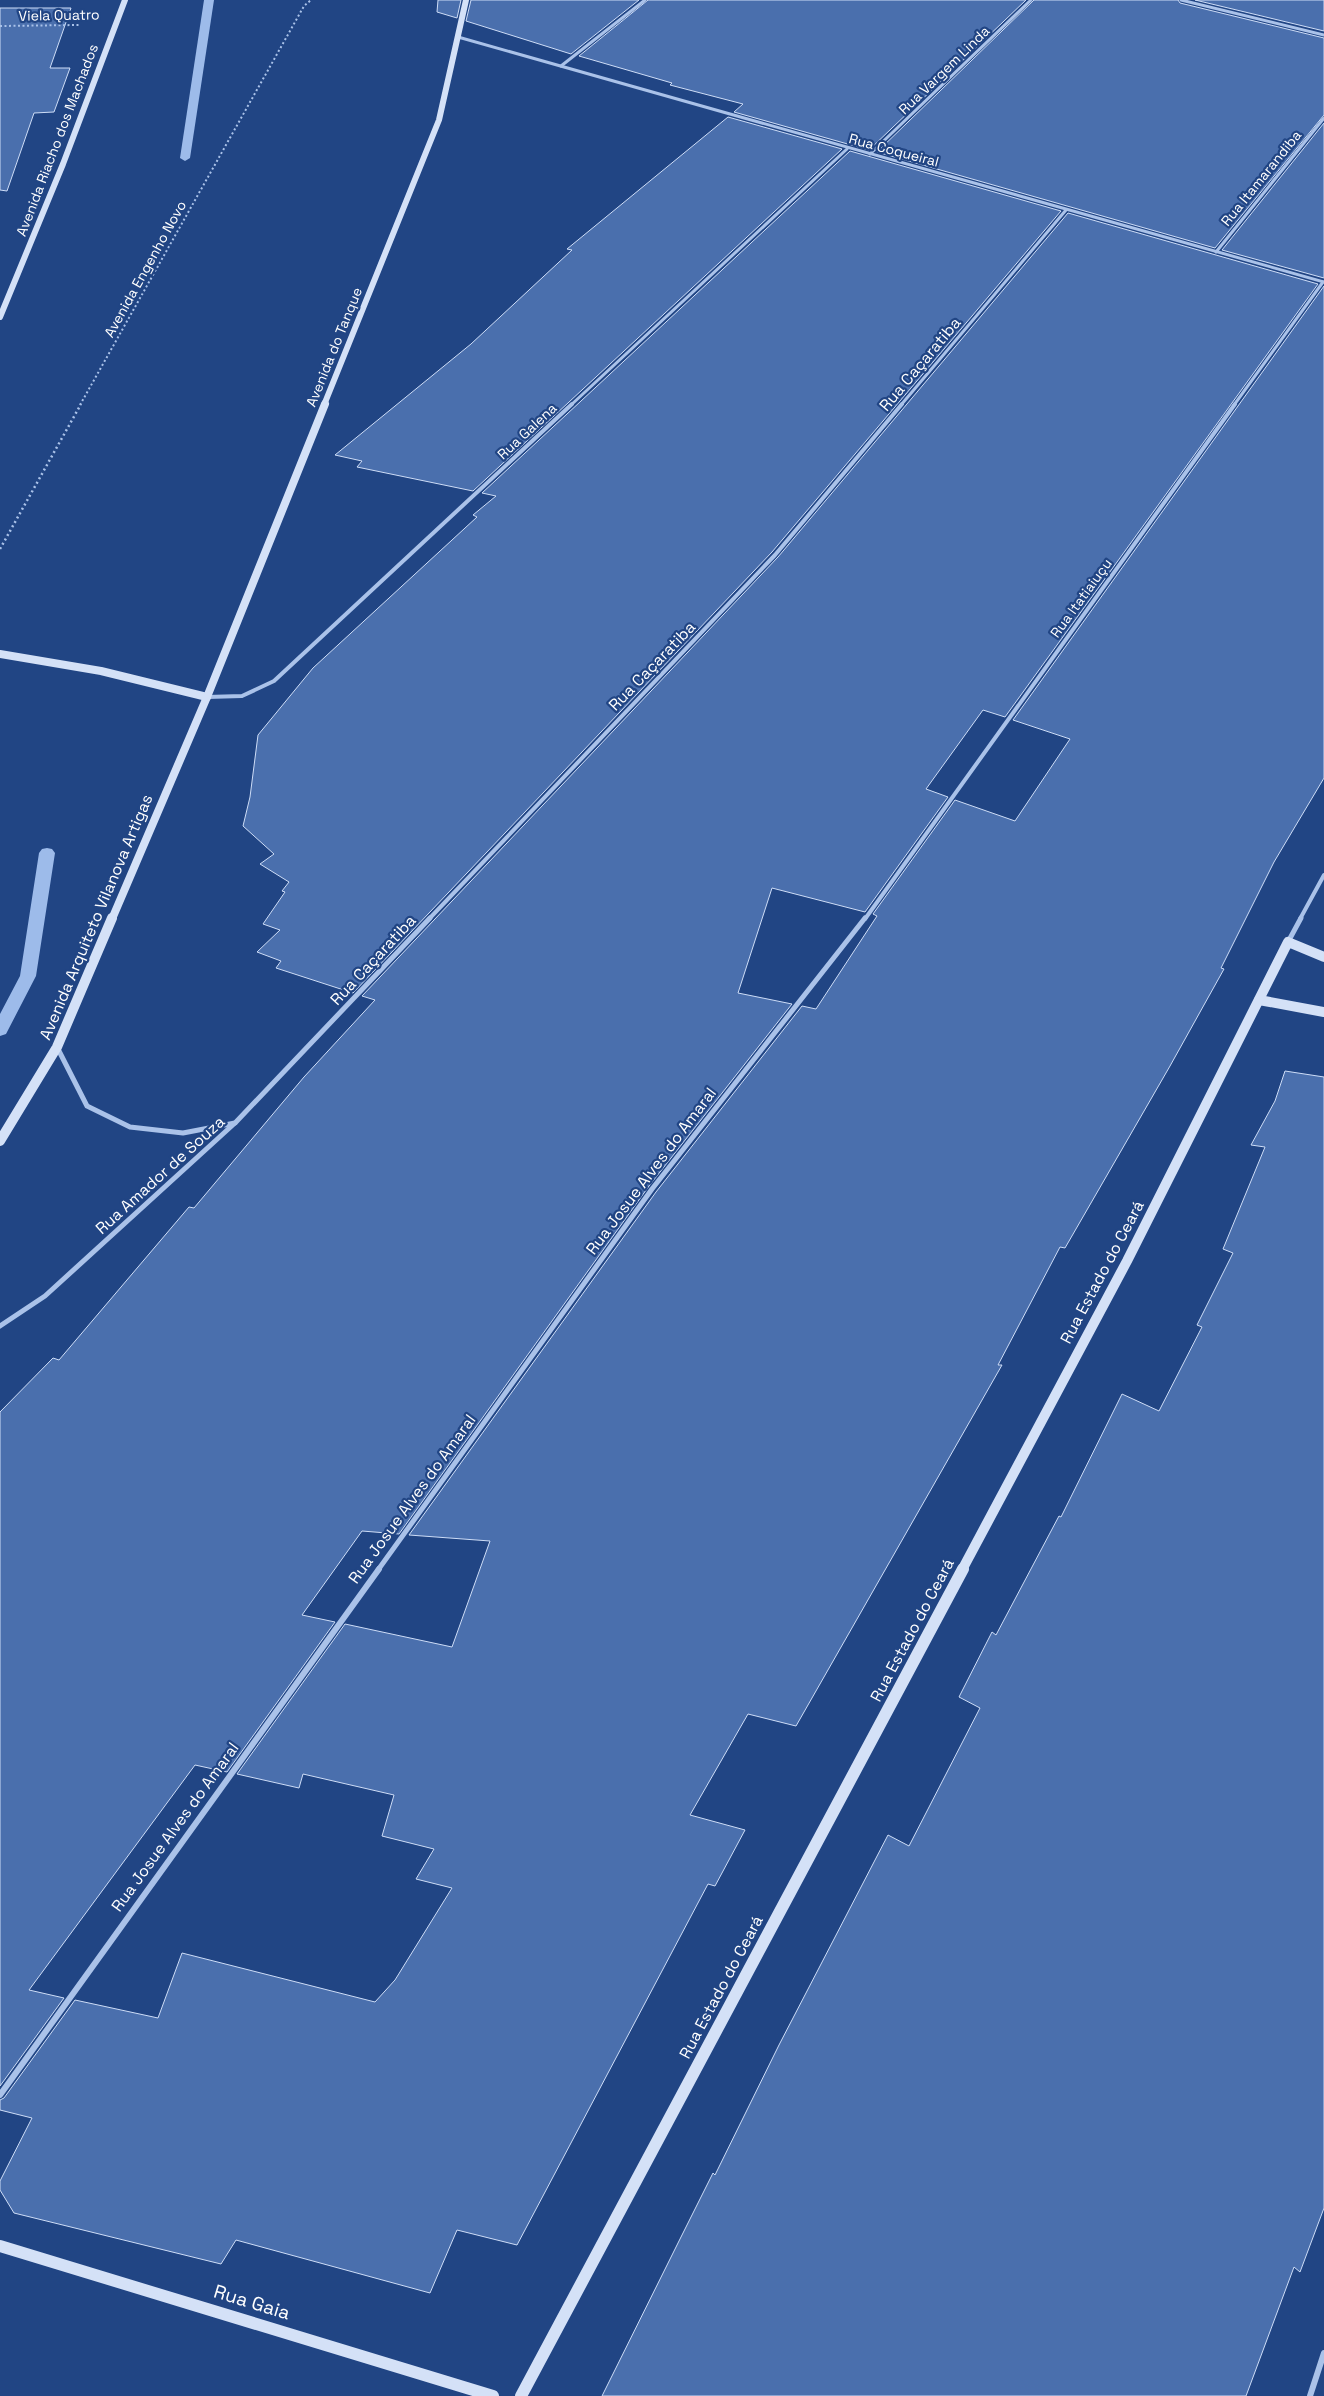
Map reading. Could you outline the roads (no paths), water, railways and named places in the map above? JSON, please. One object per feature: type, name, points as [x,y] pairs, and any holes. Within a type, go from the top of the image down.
[{"type":"main road","name":"Avenida Riacho dos Machados","points":[[0,316],[30,246],[118,24],[125,0]]},
{"type":"main road","name":"Avenida do Tanque","points":[[207,698],[439,120],[466,0]]},
{"type":"main road","points":[[0,654],[101,671],[207,698]]},
{"type":"main road","name":"Avenida Arquiteto Vilanova Artigas","points":[[0,1141],[57,1047],[207,698]]},
{"type":"main road","points":[[1288,942],[1324,957]]},
{"type":"main road","name":"Rua Estado do Ceará","points":[[521,2396],[1127,1261],[1288,942]]},
{"type":"main road","points":[[1259,1000],[1324,1012]]},
{"type":"main road","name":"Rua Gaia","points":[[0,2246],[493,2396]]},
{"type":"street","points":[[561,66],[646,0]]},
{"type":"street","name":"Rua Vargem Linda","points":[[870,154],[1031,0]]},
{"type":"street","points":[[1180,0],[1324,35]]},
{"type":"street","name":"Rua Coqueiral","points":[[458,38],[1323,282]]},
{"type":"street","name":"Rua Itamarandiba","points":[[1216,252],[1324,118]]},
{"type":"street","name":"Rua Galena","points":[[207,698],[226,699],[252,695],[274,681],[848,149]]},
{"type":"street","name":"Rua Caçaratiba","points":[[236,1122],[775,555],[1066,210]]},
{"type":"street","name":"Rua Itatiaiuçu","points":[[858,928],[1323,282]]},
{"type":"street","name":"Rua Estado do Ceará","points":[[1288,942],[1324,875]]},
{"type":"street","name":"Rua Josue Alves do Amaral","points":[[0,2095],[652,1189],[858,928]]},
{"type":"street","name":"Rua Amador de Souza","points":[[57,1047],[87,1106],[130,1127],[183,1133],[236,1122]]},
{"type":"street","name":"Rua Amador de Souza","points":[[0,1326],[45,1296],[236,1122]]},
{"type":"street","points":[[1310,2396],[1324,2353]]},
{"type":"waterway","points":[[185,158],[209,0]]},
{"type":"waterway","points":[[0,1030],[28,976],[47,853]]}]
